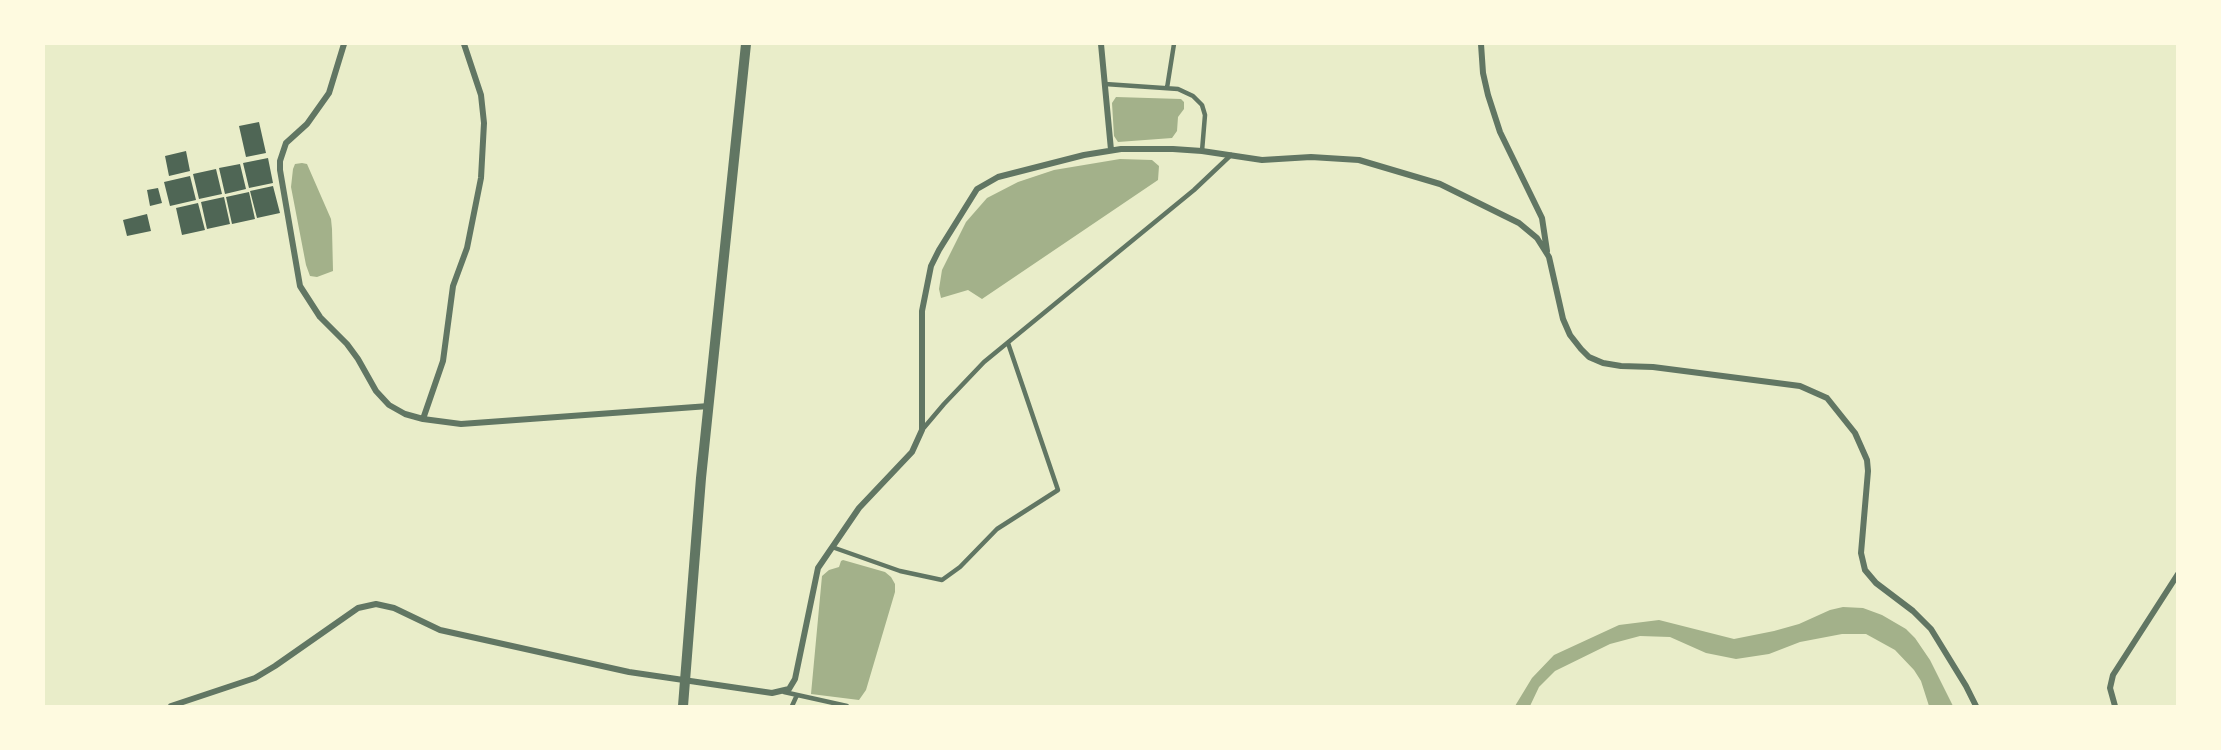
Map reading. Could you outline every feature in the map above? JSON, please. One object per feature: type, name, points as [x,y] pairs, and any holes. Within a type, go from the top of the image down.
[{"type":"street","points":[[344,44],[329,93],[307,124],[286,143],[280,161],[280,170],[300,286],[320,318],[346,344],[376,391],[389,405],[405,414],[423,419],[461,424],[709,406]]},
{"type":"street","points":[[423,419],[443,361],[453,286],[467,248],[482,178],[484,123],[482,104],[465,44]]},
{"type":"street","points":[[683,706],[709,406],[746,44]]},
{"type":"street","points":[[1101,44],[1111,150]]},
{"type":"street","points":[[1481,44],[1483,73],[1488,96],[1500,132],[1542,218],[1547,251],[1563,319],[1570,335],[1589,357],[1603,363],[1653,367],[1800,386],[1827,398],[1855,434],[1867,460],[1861,553],[1865,570],[1876,583],[1913,611],[1931,629],[1976,706]]},
{"type":"street","points":[[171,706],[255,678],[358,609],[376,604],[394,608],[440,630],[629,672],[772,693],[789,689],[795,679],[816,573],[859,508],[912,452],[922,430],[922,311],[932,266],[939,250],[977,189],[998,177],[1111,150],[1173,148],[1262,160],[1335,157],[1359,160],[1440,184],[1519,223],[1537,238],[1547,251]]},
{"type":"street","points":[[2115,706],[2110,688],[2114,675],[2178,574]]},
{"type":"lane","points":[[1167,88],[1174,44]]},
{"type":"lane","points":[[1105,84],[1178,89],[1193,96],[1202,105],[1205,115],[1202,151]]},
{"type":"lane","points":[[922,430],[984,362],[1194,190],[1232,155]]},
{"type":"lane","points":[[832,547],[900,571],[942,580],[960,567],[997,529],[1058,490],[1008,343]]},
{"type":"lane","points":[[784,692],[847,706]]},
{"type":"lane","points":[[792,706],[797,695]]},
{"type":"shaded area","points":[[1116,97],[1181,99],[1184,102],[1184,109],[1178,117],[1177,131],[1172,138],[1118,142],[1114,136],[1112,103]]},
{"type":"shaded area","points":[[1120,159],[1152,160],[1159,166],[1158,180],[982,299],[968,290],[941,298],[939,289],[942,270],[966,222],[987,198],[1018,182],[1054,170]]},
{"type":"shaded area","points":[[295,164],[307,164],[331,219],[333,271],[317,277],[310,276],[306,265],[291,187]]},
{"type":"shaded area","points":[[843,560],[885,572],[895,584],[895,592],[866,690],[859,700],[811,694],[822,576],[829,570],[839,567]]},
{"type":"shaded area","points":[[1843,607],[1863,608],[1882,615],[1906,629],[1930,660],[1953,706],[1929,706],[1921,681],[1895,650],[1866,634],[1842,634],[1800,642],[1769,654],[1736,659],[1706,653],[1670,637],[1640,636],[1610,644],[1555,671],[1539,687],[1530,706],[1515,706],[1532,678],[1554,655],[1619,625],[1659,620],[1734,639],[1799,624],[1830,610]]},
{"type":"building","points":[[259,122],[266,153],[246,157],[239,126]]},
{"type":"building","points":[[186,151],[190,171],[169,176],[165,156]]},
{"type":"building","points":[[268,158],[273,183],[249,188],[243,163]]},
{"type":"building","points":[[240,164],[246,189],[225,194],[219,168]]},
{"type":"building","points":[[216,169],[222,194],[199,199],[193,174]]},
{"type":"building","points":[[190,176],[196,200],[170,206],[164,182]]},
{"type":"building","points":[[273,186],[280,213],[257,218],[250,191]]},
{"type":"building","points":[[158,188],[162,203],[150,206],[147,190]]},
{"type":"building","points":[[249,192],[255,219],[232,224],[226,197]]},
{"type":"building","points":[[224,197],[230,224],[207,229],[201,202]]},
{"type":"building","points":[[198,203],[205,230],[182,235],[176,208]]},
{"type":"building","points":[[147,214],[151,231],[127,236],[123,220]]}]
